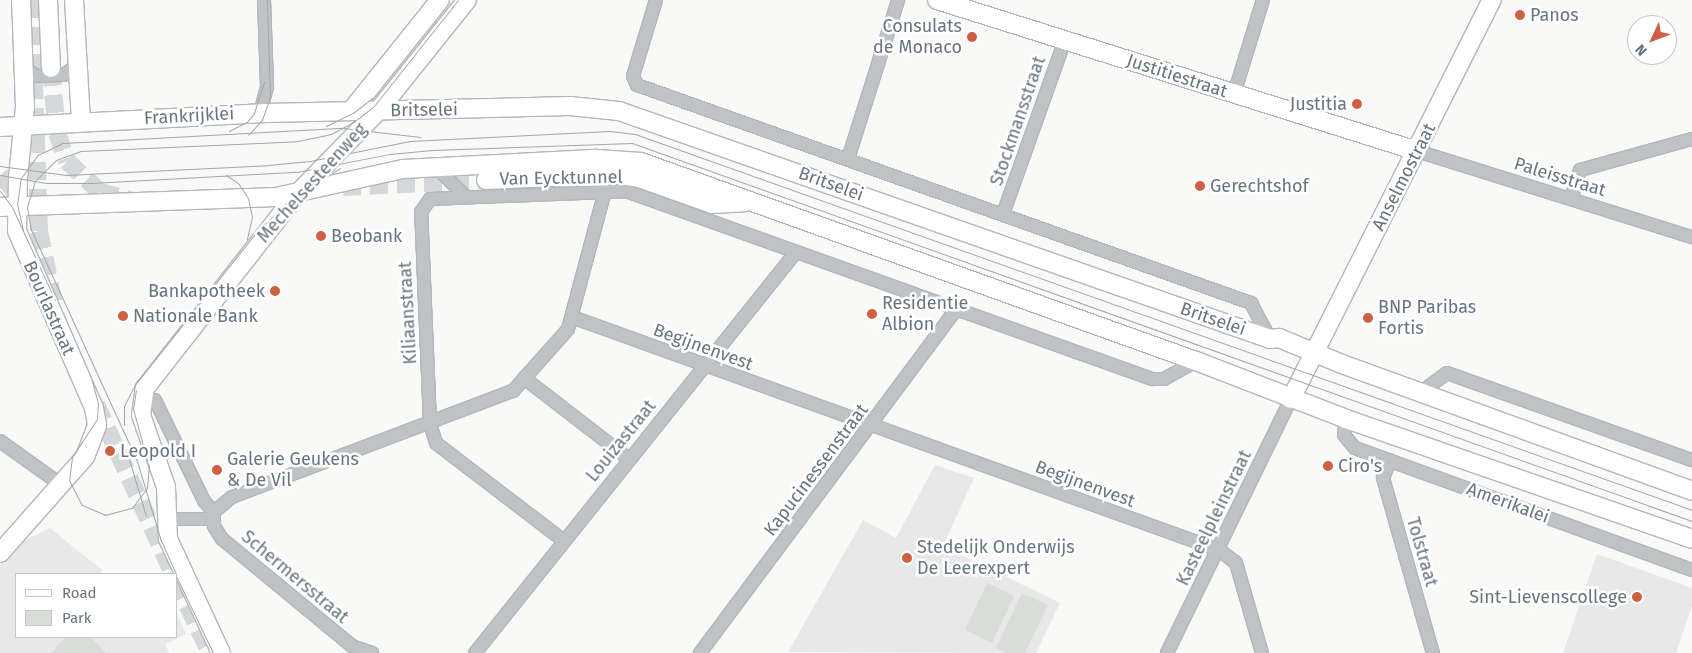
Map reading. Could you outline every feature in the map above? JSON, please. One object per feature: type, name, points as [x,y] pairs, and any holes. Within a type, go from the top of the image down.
[{"type":"main road","name":"Bourlastraat","points":[[0,553],[91,449],[97,425],[93,406],[20,244],[8,207],[23,125],[24,68],[21,0]]},
{"type":"main road","points":[[48,0],[52,68]]},
{"type":"main road","points":[[74,0],[81,121]]},
{"type":"main road","name":"Mechelsesteenweg","points":[[351,111],[440,0]]},
{"type":"main road","name":"Mechelsesteenweg","points":[[165,519],[166,487],[142,421],[141,400],[159,366],[297,194],[378,111],[467,0]]},
{"type":"main road","name":"Justitiestraat","points":[[937,0],[1417,150]]},
{"type":"main road","name":"Anselmostraat","points":[[1315,353],[1492,0]]},
{"type":"main road","name":"Britselei","points":[[378,111],[570,106],[619,111],[1270,339],[1279,338],[1315,353]]},
{"type":"main road","name":"Frankrijklei","points":[[0,127],[81,121],[260,113],[378,111]]},
{"type":"main road","points":[[8,207],[297,194],[375,174],[437,168],[621,159],[641,162],[1196,361],[1291,399],[1315,353],[1692,491]]},
{"type":"main road","name":"Van Eycktunnel","points":[[486,180],[615,174],[639,178],[712,204],[751,201]]},
{"type":"main road","name":"Amerikalei","points":[[1291,399],[1692,539]]},
{"type":"main road","points":[[165,519],[170,544],[221,653]]},
{"type":"street","points":[[260,113],[267,86],[264,0]]},
{"type":"street","name":"Britselei","points":[[656,0],[633,79],[641,86],[1250,303],[1270,339]]},
{"type":"street","points":[[848,160],[898,0]]},
{"type":"street","points":[[1234,94],[1263,0]]},
{"type":"street","name":"Stockmansstraat","points":[[1003,214],[1065,40]]},
{"type":"street","points":[[24,68],[37,76],[63,75],[77,66]]},
{"type":"street","points":[[1571,199],[1580,170],[1692,139]]},
{"type":"street","name":"Paleisstraat","points":[[1417,150],[1692,237]]},
{"type":"street","points":[[437,168],[466,197],[626,191],[796,252],[958,307],[1156,380],[1164,379],[1196,361]]},
{"type":"street","points":[[165,519],[213,515],[232,497],[513,391],[568,329],[605,191]]},
{"type":"street","name":"Kiliaanstraat","points":[[466,197],[436,198],[425,202],[421,212],[430,423],[436,443],[564,541]]},
{"type":"street","name":"Louizastraat","points":[[474,653],[796,252]]},
{"type":"street","name":"Kapucinessenstraat","points":[[700,653],[958,307]]},
{"type":"street","name":"Begijnenvest","points":[[572,317],[646,346],[1219,550]]},
{"type":"street","points":[[1421,392],[1446,372],[1692,460]]},
{"type":"street","points":[[524,378],[629,459]]},
{"type":"street","name":"Kasteelpleinstraat","points":[[1167,653],[1219,550],[1291,399]]},
{"type":"street","name":"Schermersstraat","points":[[155,400],[204,501],[213,515],[222,539],[352,646],[370,653]]},
{"type":"street","name":"Amerikalei","points":[[1346,419],[1344,435],[1350,444],[1692,570]]},
{"type":"street","points":[[0,441],[60,484]]},
{"type":"street","name":"Tolstraat","points":[[1390,460],[1383,478],[1433,653]]},
{"type":"street","points":[[1219,550],[1236,563],[1262,653]]},
{"type":"shaded area","name":"Stedelijk Onderwijs De Leerexpert","points":[[935,465],[974,478],[943,546],[1060,603],[1036,653],[788,652],[863,520],[896,538]]},
{"type":"shaded area","points":[[50,528],[102,570],[100,573],[15,573],[15,638],[178,638],[165,644],[169,653],[0,653],[0,566],[19,543]]},
{"type":"shaded area","name":"Sint-Lievenscollege","points":[[1597,554],[1692,588],[1692,606],[1676,653],[1563,653]]},
{"type":"shaded area","points":[[178,616],[186,634],[178,638]]},
{"type":"green space","points":[[987,583],[1014,596],[992,643],[965,630]]},
{"type":"green space","points":[[1022,593],[1048,605],[1025,653],[1006,653],[996,648]]},
{"type":"green space","points":[[65,638],[92,638],[106,653],[51,653]]},
{"type":"tunnel","points":[[31,0],[39,231],[54,304]]},
{"type":"tunnel","points":[[51,68],[57,133],[67,161],[100,192],[130,200]]},
{"type":"tunnel","points":[[0,188],[25,165]]},
{"type":"tunnel","points":[[343,187],[486,180]]},
{"type":"tunnel","points":[[96,404],[173,573]]},
{"type":"tunnel","points":[[178,585],[210,653]]},
{"type":"tram line","points":[[248,135],[262,120],[270,97],[267,0]]},
{"type":"tram line","points":[[176,573],[161,541],[137,461],[31,230],[27,207],[35,181],[56,160],[81,151],[298,141],[331,134],[355,121],[374,106],[458,0]]},
{"type":"tram line","points":[[229,131],[247,122],[254,113],[264,82]]},
{"type":"tram line","points":[[326,126],[353,113],[372,98]]},
{"type":"tram line","points":[[23,230],[17,205],[21,178],[38,155],[63,143],[343,128],[420,137]]},
{"type":"tram line","points":[[0,166],[66,175],[268,165],[310,161],[410,141],[610,131],[635,134],[1692,510]]},
{"type":"tram line","points":[[0,175],[46,183],[91,183],[297,172],[390,154],[432,150],[632,143],[1692,521]]},
{"type":"tram line","points":[[124,425],[124,406],[134,386],[255,234],[292,197],[340,168]]},
{"type":"tram line","points":[[226,175],[238,183],[248,198],[252,217],[247,239]]},
{"type":"tram line","points":[[0,191],[12,207],[55,300]]},
{"type":"tram line","points":[[92,381],[98,404],[97,419],[72,457],[69,480],[82,505],[105,515],[132,508],[147,488],[149,467],[133,409],[136,390]]},
{"type":"tram line","points":[[129,459],[146,516]]},
{"type":"tram line","points":[[178,580],[213,653]]},
{"type":"place","name":"Panos","points":[[1520,15]]},
{"type":"place","name":"Consulats de Monaco","points":[[972,37]]},
{"type":"place","name":"Justitia","points":[[1357,104]]},
{"type":"place","name":"Gerechtshof","points":[[1200,186]]},
{"type":"place","name":"Beobank","points":[[321,236]]},
{"type":"place","name":"Bankapotheek","points":[[275,291]]},
{"type":"place","name":"Residentie Albion","points":[[872,314]]},
{"type":"place","name":"Nationale Bank","points":[[123,316]]},
{"type":"place","name":"BNP Paribas Fortis","points":[[1368,318]]},
{"type":"place","name":"Leopold I","points":[[110,451]]},
{"type":"place","name":"Ciro's","points":[[1328,466]]},
{"type":"place","name":"Galerie Geukens & De Vil","points":[[217,470]]},
{"type":"place","name":"Stedelijk Onderwijs De Leerexpert","points":[[907,558]]},
{"type":"place","name":"Sint-Lievenscollege","points":[[1637,597]]}]
